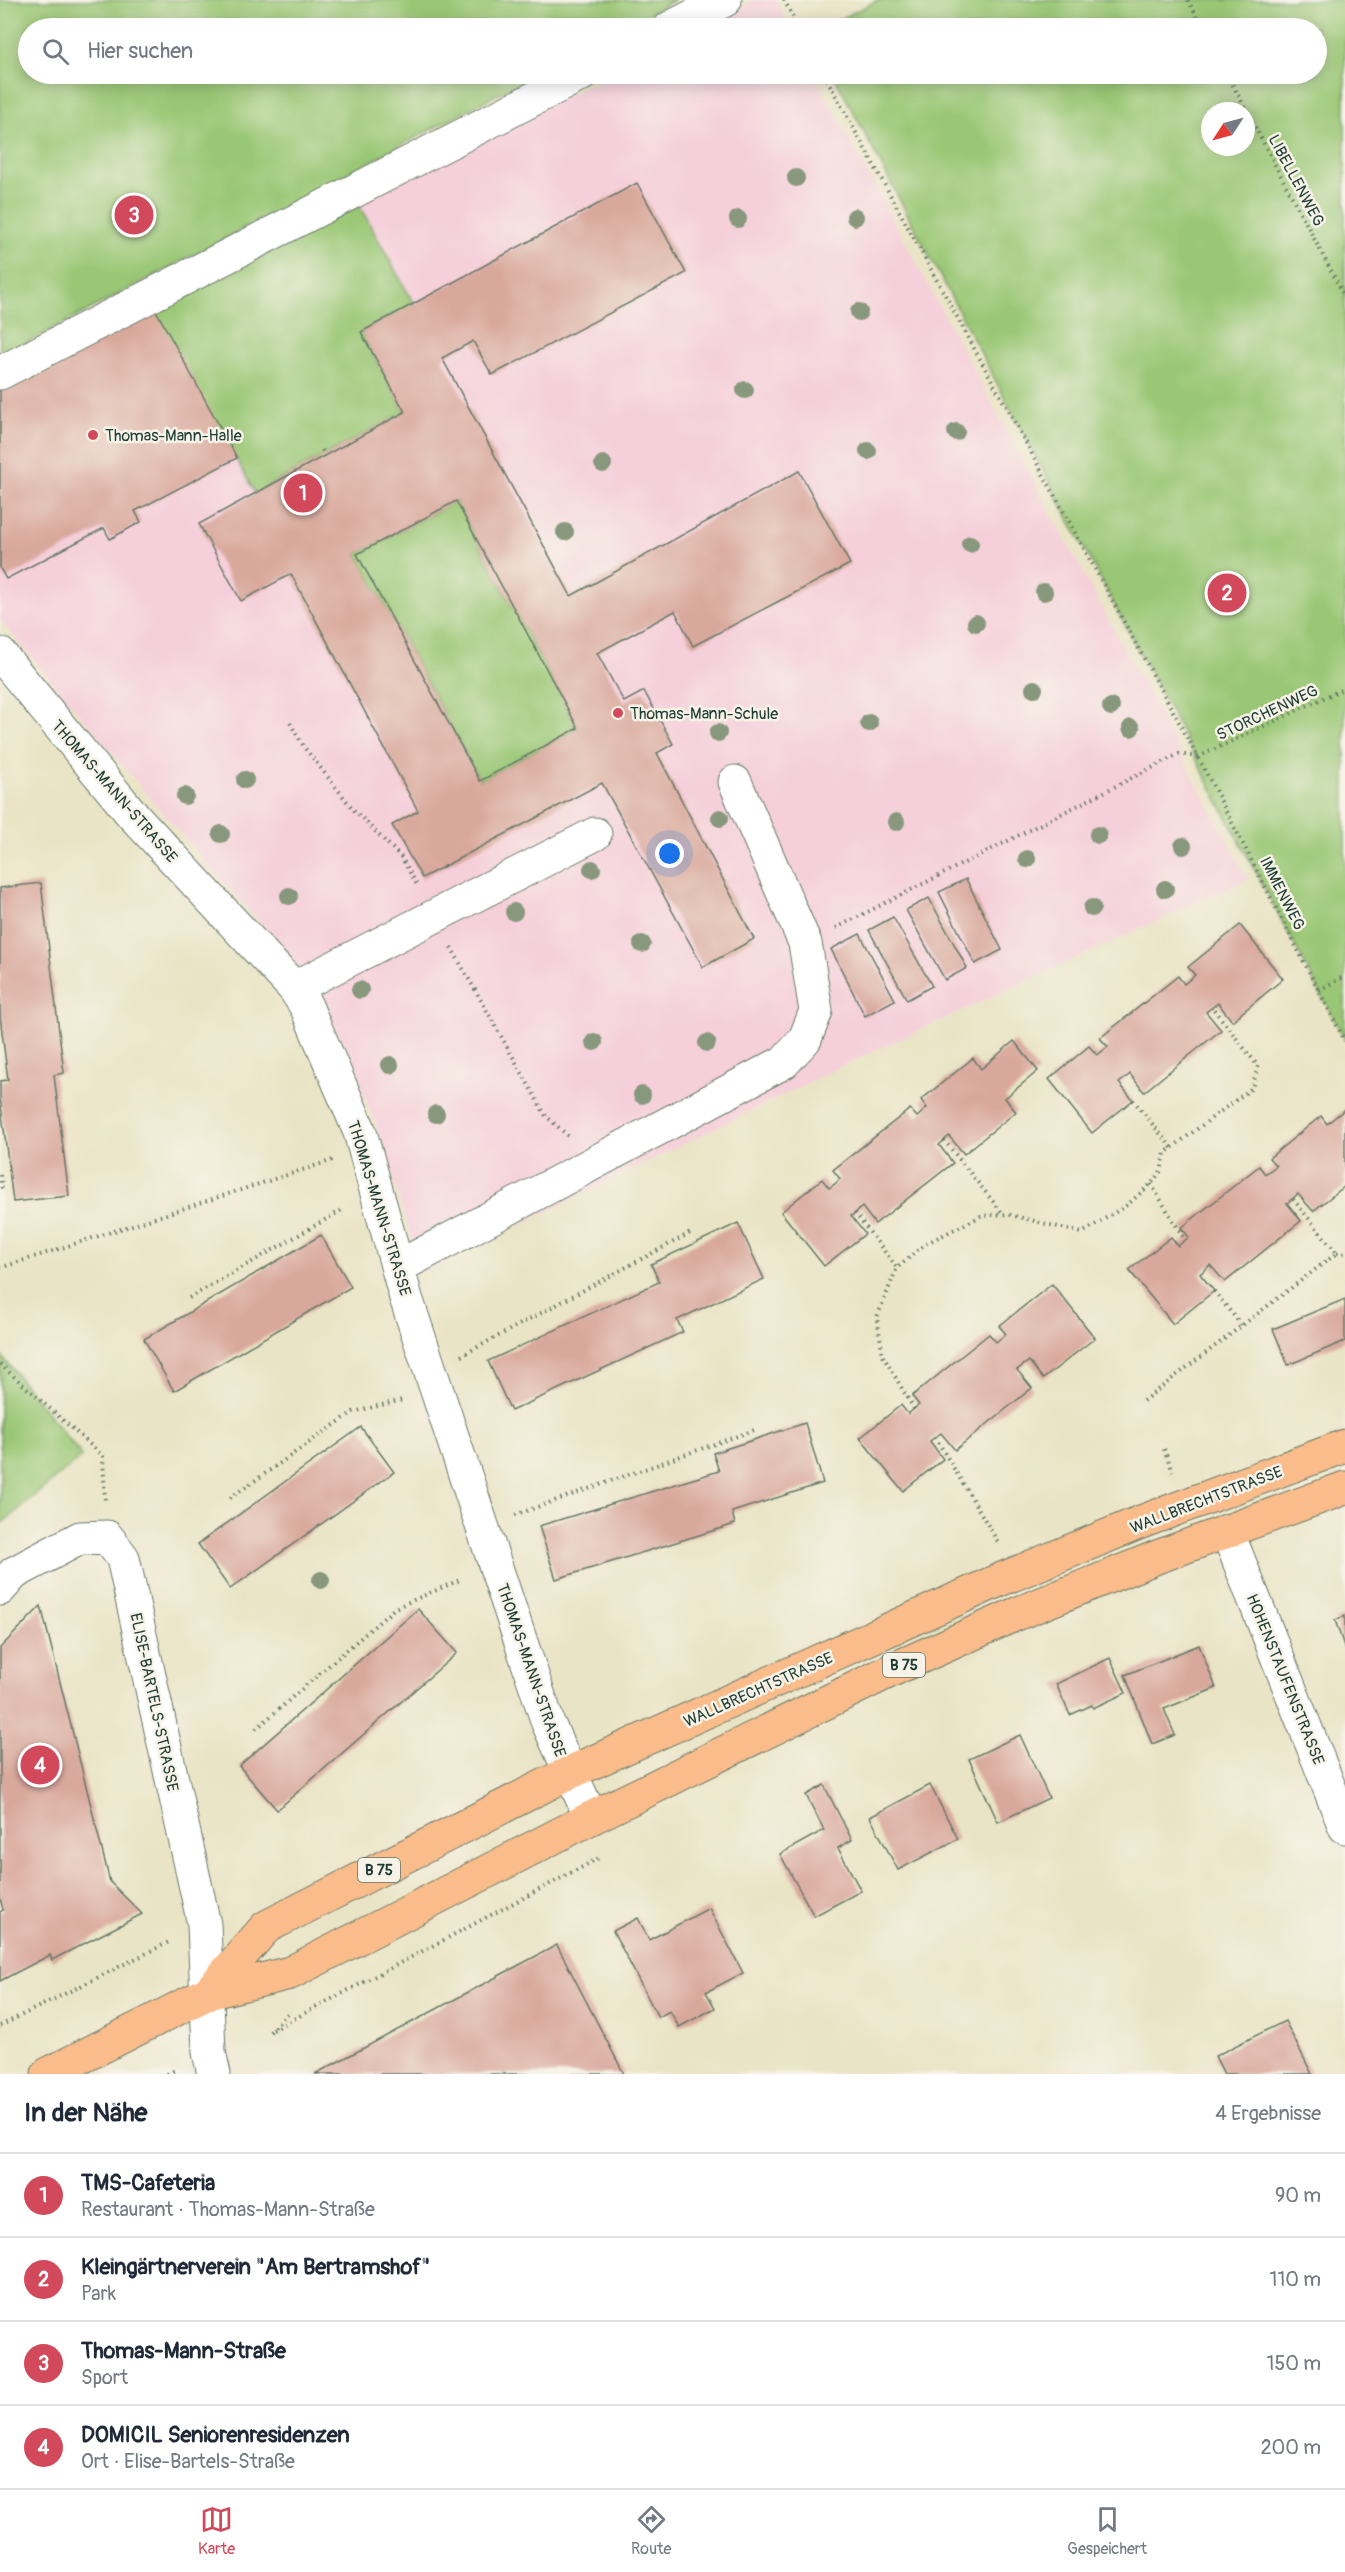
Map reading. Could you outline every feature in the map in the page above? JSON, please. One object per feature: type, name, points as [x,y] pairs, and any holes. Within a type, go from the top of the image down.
[{"type":"main road","name":"WALLBRECHTSTRASSE","points":[[208,1993],[266,1928],[569,1773],[997,1581],[1141,1522],[1345,1446]]},
{"type":"main road","name":"WALLBRECHTSTRASSE","points":[[48,2074],[208,1993],[290,1973],[591,1818],[896,1668],[1014,1615],[1227,1531],[1345,1488]]},
{"type":"street","points":[[690,18],[725,0]]},
{"type":"street","points":[[0,373],[563,84]]},
{"type":"street","name":"THOMAS-MANN-STRASSE","points":[[0,654],[131,813],[294,988],[306,1006],[365,1150],[398,1267],[548,1723],[591,1818]]},
{"type":"street","points":[[398,1267],[784,1062],[805,1039],[816,1011],[805,943],[735,783]]},
{"type":"street","points":[[294,988],[595,834]]},
{"type":"street","name":"HOHENSTAUFENSTRASSE","points":[[1227,1531],[1345,1827]]},
{"type":"street","points":[[0,1589],[14,1574],[81,1538],[107,1537]]},
{"type":"street","name":"ELISE-BARTELS-STRASSE","points":[[107,1537],[123,1558],[204,1924],[209,2052],[214,2074]]},
{"type":"path","points":[[784,0],[794,18]]},
{"type":"path","points":[[1188,0],[1198,18]]},
{"type":"path","name":"IMMENWEG","points":[[829,84],[1198,757],[1345,1041]]},
{"type":"path","name":"LIBELLENWEG","points":[[1232,84],[1345,297]]},
{"type":"path","points":[[322,450],[324,456]]},
{"type":"path","name":"STORCHENWEG","points":[[1198,757],[1345,688]]},
{"type":"path","points":[[290,723],[304,747],[353,809],[402,858],[546,1116],[594,1161]]},
{"type":"path","points":[[805,943],[1179,754],[1198,757]]},
{"type":"path","points":[[1319,990],[1345,976]]},
{"type":"path","points":[[914,1409],[883,1356],[877,1317],[897,1268],[925,1244],[981,1216],[1003,1214],[1082,1233],[1127,1205],[1151,1184],[1161,1171],[1165,1153],[1252,1088],[1258,1066],[1212,1007]]},
{"type":"path","points":[[1132,1100],[1172,1148]]},
{"type":"path","points":[[944,1140],[1003,1214]]},
{"type":"path","points":[[0,1268],[365,1150]]},
{"type":"path","points":[[0,1176],[2,1189]]},
{"type":"path","points":[[1151,1184],[1185,1240]]},
{"type":"path","points":[[189,1298],[376,1191]]},
{"type":"path","points":[[1292,1198],[1337,1253],[1345,1254]]},
{"type":"path","points":[[855,1213],[897,1268]]},
{"type":"path","points":[[230,1498],[353,1412],[435,1381],[690,1233]]},
{"type":"path","points":[[1143,1401],[1337,1253]]},
{"type":"path","points":[[1214,1291],[1242,1326]]},
{"type":"path","points":[[0,1364],[103,1456],[107,1537]]},
{"type":"path","points":[[483,1526],[757,1429]]},
{"type":"path","points":[[935,1437],[999,1542]]},
{"type":"path","points":[[1164,1449],[1173,1473]]},
{"type":"path","points":[[256,1729],[396,1608],[496,1565]]},
{"type":"path","points":[[295,2006],[270,2032],[604,1855]]},
{"type":"shaded area","points":[[755,0],[775,0],[785,18],[719,18]]},
{"type":"shaded area","name":"Thomas-Mann-Schule","points":[[590,84],[819,84],[1248,879],[846,1064],[422,1272],[377,1128],[321,993],[155,804],[0,620],[0,382]]},
{"type":"green space","points":[[0,0],[675,0],[640,18],[18,18],[18,84],[517,84],[0,357]]},
{"type":"green space","points":[[878,0],[1345,0],[1345,1040],[838,84],[1327,84],[1327,18],[843,18]]},
{"type":"green space","points":[[359,205],[414,304],[361,332],[405,412],[255,493],[156,312]]},
{"type":"green space","points":[[456,501],[578,728],[480,781],[357,554]]},
{"type":"green space","points":[[0,1354],[82,1456],[0,1525]]},
{"type":"building","points":[[637,183],[686,273],[492,375],[473,341],[442,358],[571,596],[799,471],[850,564],[693,646],[675,611],[597,653],[624,702],[644,691],[673,744],[657,753],[754,939],[703,967],[602,783],[422,878],[392,825],[418,811],[291,574],[241,601],[199,524],[405,412],[361,332]],"holes":[[[456,501],[578,728],[480,781],[357,554]]]},
{"type":"building","points":[[153,305],[237,458],[135,511],[141,522],[110,539],[104,528],[6,579],[0,568],[0,382]]},
{"type":"building","points":[[966,879],[1002,950],[975,964],[939,892]]},
{"type":"building","points":[[41,883],[64,1073],[54,1075],[69,1196],[13,1202],[0,1097],[0,1081],[8,1080],[0,1016],[0,888]]},
{"type":"building","points":[[929,898],[967,968],[945,980],[906,910]]},
{"type":"building","points":[[893,917],[932,986],[907,1000],[869,930]]},
{"type":"building","points":[[1240,925],[1283,979],[1232,1021],[1218,1003],[1206,1012],[1221,1030],[1144,1092],[1130,1074],[1119,1083],[1133,1100],[1092,1133],[1049,1079],[1089,1046],[1097,1055],[1108,1047],[1100,1038],[1178,976],[1184,984],[1195,975],[1188,967]]},
{"type":"building","points":[[860,934],[895,1000],[865,1016],[831,949]]},
{"type":"building","points":[[1014,1041],[1038,1071],[1005,1098],[1016,1112],[964,1154],[949,1136],[939,1145],[953,1163],[875,1224],[862,1207],[851,1216],[865,1234],[824,1266],[781,1212],[822,1179],[829,1188],[836,1183],[840,1179],[833,1170],[910,1109],[917,1117],[927,1108],[921,1100],[973,1058],[981,1069]]},
{"type":"building","points":[[1345,1109],[1345,1186],[1313,1211],[1298,1194],[1287,1203],[1301,1221],[1225,1282],[1210,1265],[1200,1274],[1214,1291],[1173,1324],[1129,1270],[1171,1237],[1178,1246],[1189,1237],[1181,1228],[1259,1166],[1265,1174],[1276,1166],[1269,1158],[1321,1116],[1327,1124]]},
{"type":"building","points":[[738,1223],[764,1279],[677,1320],[683,1332],[511,1411],[488,1361],[659,1282],[651,1264]]},
{"type":"building","points":[[321,1235],[351,1287],[174,1391],[144,1339]]},
{"type":"building","points":[[1052,1284],[1095,1338],[1043,1379],[1029,1361],[1017,1370],[1032,1388],[955,1450],[941,1433],[930,1441],[943,1459],[903,1491],[860,1438],[901,1405],[908,1414],[919,1405],[912,1396],[989,1334],[996,1342],[1006,1334],[999,1326]]},
{"type":"building","points":[[1345,1299],[1345,1341],[1288,1365],[1273,1329]]},
{"type":"building","points":[[805,1423],[823,1483],[732,1512],[735,1524],[556,1579],[539,1526],[719,1471],[713,1453]]},
{"type":"building","points":[[361,1427],[394,1472],[230,1589],[198,1544]]},
{"type":"building","points":[[41,1606],[110,1882],[142,1914],[52,1960],[50,1955],[0,1981],[0,1912],[3,1910],[0,1898],[0,1648]]},
{"type":"building","points":[[418,1609],[457,1653],[277,1810],[239,1766]]},
{"type":"building","points":[[1345,1616],[1345,1649],[1335,1620]]},
{"type":"building","points":[[1199,1645],[1216,1688],[1164,1709],[1175,1735],[1152,1744],[1125,1675]]},
{"type":"building","points":[[1110,1658],[1126,1693],[1093,1708],[1092,1705],[1070,1715],[1056,1684]]},
{"type":"building","points":[[1020,1735],[1049,1798],[998,1822],[969,1759]]},
{"type":"building","points":[[824,1785],[852,1840],[838,1848],[861,1891],[814,1916],[780,1854],[824,1830],[806,1795]]},
{"type":"building","points":[[930,1785],[958,1839],[898,1870],[870,1817]]},
{"type":"building","points":[[709,1908],[743,1973],[706,1992],[715,2008],[679,2027],[670,2011],[658,2017],[613,1931],[638,1918],[649,1940]]},
{"type":"building","points":[[557,1945],[624,2074],[315,2074],[506,1972]]},
{"type":"building","points":[[1285,2021],[1312,2074],[1224,2074],[1215,2056]]},
{"type":"place","name":"Thomas-Mann-Straße","points":[[134,215]]},
{"type":"place","name":"Thomas-Mann-Halle","points":[[93,435]]},
{"type":"place","name":"TMS-Cafeteria","points":[[303,493]]},
{"type":"place","name":"Kleingärtnerverein \"Am Bertramshof\"","points":[[1227,593]]},
{"type":"place","name":"Thomas-Mann-Schule","points":[[618,713]]},
{"type":"place","name":"DOMICIL Seniorenresidenzen","points":[[40,1765]]}]
